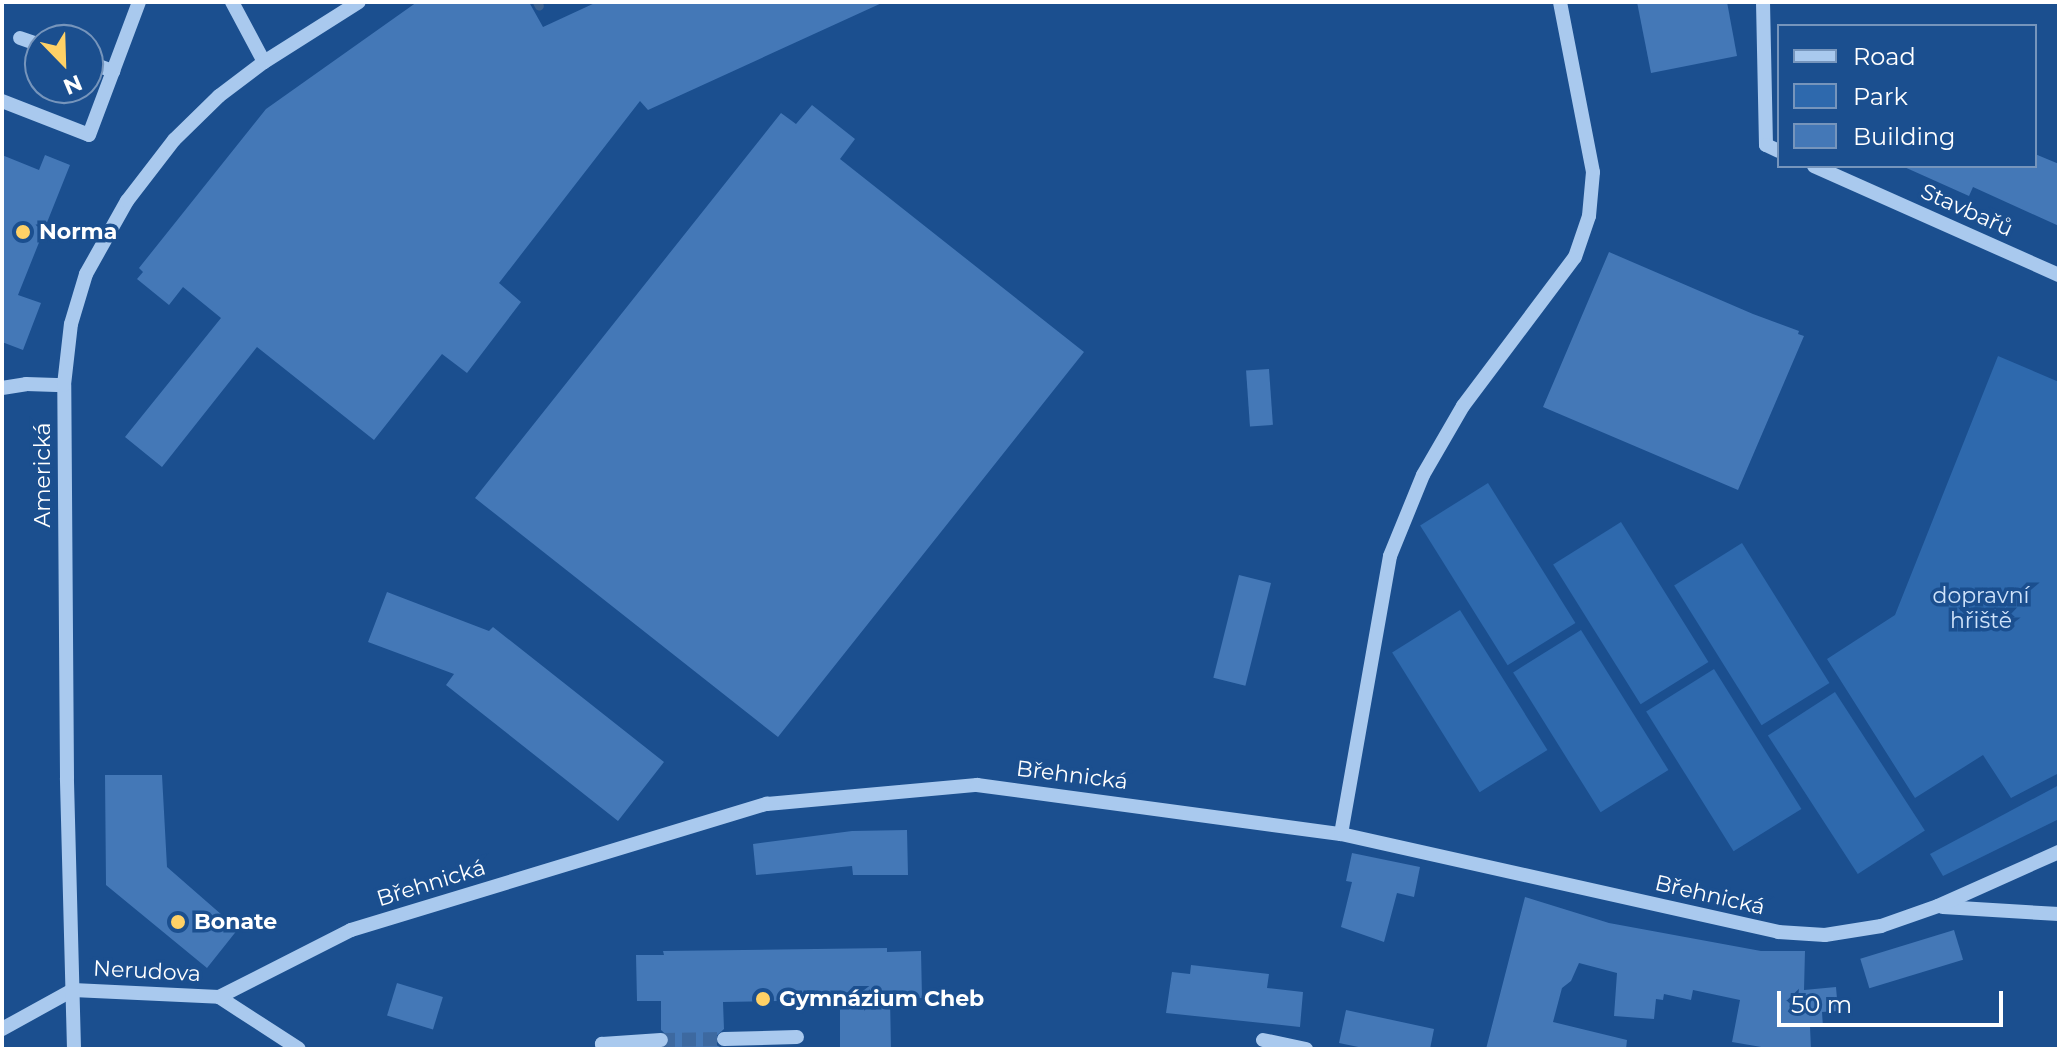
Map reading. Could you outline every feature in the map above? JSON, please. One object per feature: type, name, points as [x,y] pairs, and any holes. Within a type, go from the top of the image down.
[{"type":"street","points":[[2,101],[89,135],[139,2]]},
{"type":"street","points":[[232,2],[264,62]]},
{"type":"street","name":"Americká","points":[[74,1049],[67,778],[64,385],[71,324],[86,274],[127,201],[174,140],[219,96],[264,62],[359,2]]},
{"type":"street","points":[[1341,834],[1390,556],[1423,475],[1455,420],[1575,257],[1589,216],[1593,172],[1560,2]]},
{"type":"street","points":[[1763,2],[1766,145],[1777,150]]},
{"type":"street","points":[[20,38],[24,39]]},
{"type":"street","points":[[104,68],[113,71]]},
{"type":"street","name":"Stavbařů","points":[[1818,168],[2059,275]]},
{"type":"street","points":[[2,388],[26,384],[64,385]]},
{"type":"street","name":"Břehnická","points":[[219,997],[351,930],[767,804],[977,785],[1341,834],[1778,932],[1825,935],[1881,926],[1938,906],[2059,852]]},
{"type":"street","name":"Břehnická","points":[[1938,906],[2059,914]]},
{"type":"street","points":[[2,1029],[73,990]]},
{"type":"street","name":"Nerudova","points":[[73,990],[219,997],[299,1049]]},
{"type":"street","points":[[724,1039],[797,1037]]},
{"type":"street","points":[[605,1049],[602,1044],[661,1040]]},
{"type":"street","points":[[1263,1040],[1306,1049]]},
{"type":"green space","name":"dopravní hřiště","points":[[1998,356],[2059,382],[2059,773],[2011,798],[1983,755],[1915,798],[1827,659],[1895,615]]},
{"type":"green space","points":[[1488,483],[1575,623],[1508,665],[1420,525]]},
{"type":"green space","points":[[1621,522],[1708,662],[1641,704],[1553,564]]},
{"type":"green space","points":[[1742,543],[1829,683],[1762,725],[1674,585]]},
{"type":"green space","points":[[1460,610],[1547,750],[1480,792],[1392,652]]},
{"type":"green space","points":[[1581,630],[1668,770],[1601,812],[1513,672]]},
{"type":"green space","points":[[1714,669],[1801,809],[1734,851],[1646,711]]},
{"type":"green space","points":[[1835,692],[1925,830],[1858,874],[1768,736]]},
{"type":"green space","points":[[2059,785],[2059,819],[1943,876],[1930,854]]},
{"type":"building","points":[[417,2],[529,2],[543,27],[597,2],[884,2],[648,110],[640,101],[499,283],[521,302],[467,373],[442,354],[374,440],[257,347],[162,467],[125,437],[221,318],[183,287],[169,305],[137,279],[143,272],[139,268],[266,109]]},
{"type":"building","points":[[1637,2],[1727,2],[1737,56],[1651,73]]},
{"type":"building","points":[[812,105],[855,139],[840,159],[1084,352],[778,737],[475,498],[781,113],[796,124]]},
{"type":"building","name":"Norma","points":[[2,155],[39,170],[45,155],[70,165],[18,295],[41,303],[23,350],[2,342]]},
{"type":"building","points":[[2037,155],[2059,164],[2059,226],[1973,187],[1969,196],[1906,168],[2037,168]]},
{"type":"building","points":[[1609,252],[1799,331],[1798,334],[1804,336],[1738,490],[1543,407]]},
{"type":"building","points":[[1269,369],[1273,425],[1250,426],[1246,371]]},
{"type":"building","points":[[1239,575],[1271,583],[1245,686],[1213,678]]},
{"type":"building","points":[[387,592],[489,631],[493,627],[664,762],[618,821],[446,685],[454,674],[368,642]]},
{"type":"building","points":[[105,775],[162,775],[167,867],[238,929],[207,968],[106,885]]},
{"type":"building","points":[[907,830],[908,875],[853,875],[852,866],[756,875],[753,844],[852,831]]},
{"type":"building","points":[[1352,853],[1420,867],[1414,897],[1397,893],[1384,942],[1341,927],[1352,882],[1346,881]]},
{"type":"building","points":[[1525,897],[1609,923],[1761,951],[1805,951],[1804,990],[1836,987],[1838,1011],[1822,1012],[1823,1027],[1810,1027],[1811,1049],[1773,1049],[1732,1042],[1740,1000],[1693,990],[1691,1000],[1664,994],[1663,1000],[1656,999],[1654,1019],[1614,1016],[1617,973],[1579,963],[1571,981],[1562,988],[1553,1022],[1627,1040],[1626,1049],[1486,1049]]},
{"type":"building","points":[[1954,930],[1963,960],[1869,988],[1860,959]]},
{"type":"building","name":"Gymnázium Cheb","points":[[887,948],[887,952],[921,951],[922,998],[890,998],[891,1049],[840,1049],[840,1000],[723,1002],[724,1029],[714,1038],[716,1045],[724,1049],[665,1049],[671,1039],[661,1030],[661,1001],[637,1001],[636,955],[664,955],[663,951]]},
{"type":"building","points":[[1191,965],[1269,974],[1267,988],[1303,992],[1300,1027],[1166,1013],[1172,972],[1190,974]]},
{"type":"building","points":[[397,983],[443,997],[433,1030],[387,1016]]},
{"type":"building","points":[[1346,1010],[1434,1029],[1430,1049],[1368,1049],[1339,1043]]},
{"type":"waterway","points":[[537,2],[539,6]]},
{"type":"tunnel","points":[[661,1040],[724,1039]]},
{"type":"place","name":"Norma","points":[[23,232]]},
{"type":"place","name":"Bonate","points":[[178,922]]},
{"type":"place","name":"Gymnázium Cheb","points":[[763,999]]}]
